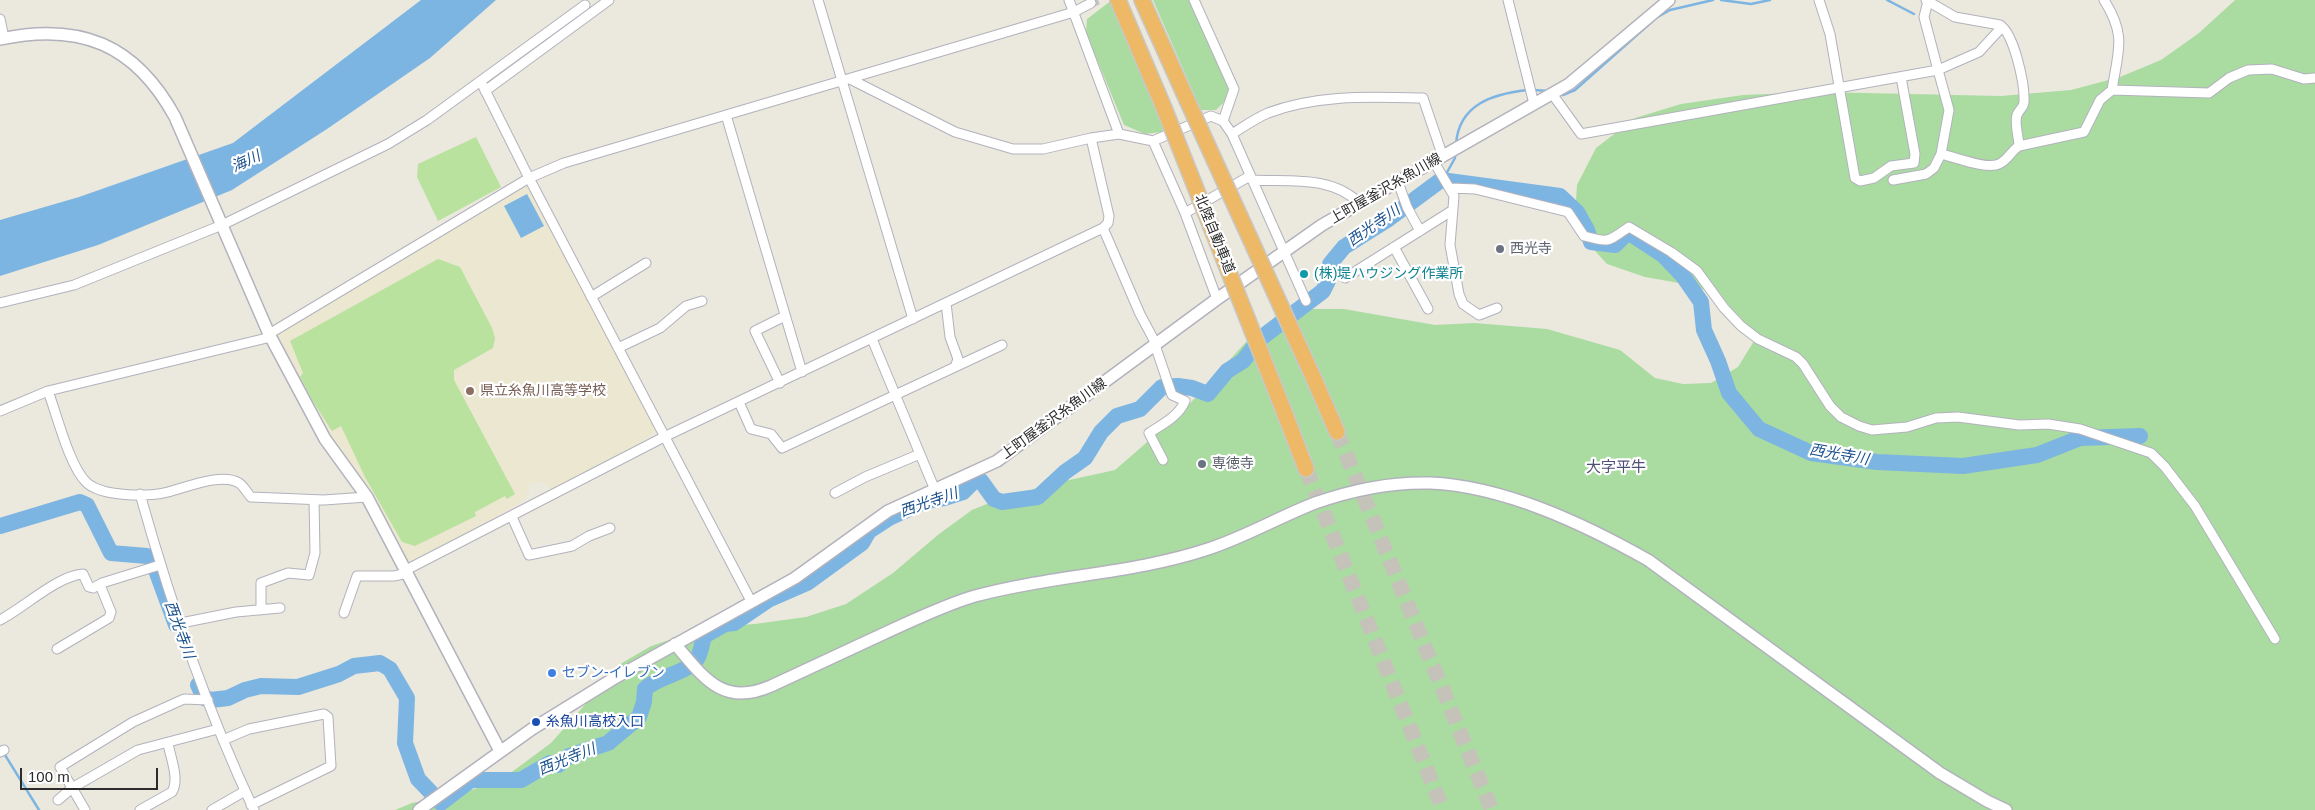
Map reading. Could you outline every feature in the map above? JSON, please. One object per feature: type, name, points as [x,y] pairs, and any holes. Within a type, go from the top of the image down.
[{"type":"highway","name":"北陸自動車道","points":[[1118,0],[1164,108],[1306,469]]},
{"type":"highway","points":[[1142,0],[1337,432]]},
{"type":"street","points":[[486,91],[609,0]]},
{"type":"street","points":[[818,0],[846,80],[913,319]]},
{"type":"street","points":[[1068,0],[1119,134]]},
{"type":"street","points":[[1194,0],[1234,89],[1223,121]]},
{"type":"street","points":[[1508,0],[1534,104]]},
{"type":"street","name":"上町屋釜沢糸魚川線","points":[[419,810],[500,751],[562,710],[751,601],[795,578],[888,511],[980,470],[1011,452],[1155,344],[1283,252],[1360,204],[1534,104],[1553,95],[1586,71],[1640,23],[1670,0]]},
{"type":"street","points":[[1819,0],[1830,34],[1855,178],[1860,182],[1874,178],[1891,166],[1914,163],[1915,154],[1901,77]]},
{"type":"street","points":[[2104,0],[2116,22],[2120,35],[2112,90]]},
{"type":"street","points":[[1893,180],[1926,174],[1934,168],[1942,154],[1949,110],[1924,17],[1927,1],[1955,17],[2005,29],[2018,60],[2023,83],[2024,104],[2016,116],[2019,146]]},
{"type":"street","points":[[0,411],[48,391],[270,335],[529,178],[564,163],[1074,12],[1092,3]]},
{"type":"street","points":[[0,303],[74,285],[222,225],[388,144],[427,120],[481,82],[585,5]]},
{"type":"street","points":[[0,19],[2,39],[20,34],[54,32],[79,36],[105,45],[128,59],[157,86],[175,117],[270,335],[325,439],[367,497],[500,751]]},
{"type":"street","points":[[1553,95],[1581,134],[1938,70],[1979,52],[2002,27]]},
{"type":"street","points":[[1942,154],[1990,167],[1998,165],[2006,160],[2012,150],[2019,146],[2084,132],[2100,100],[2112,90],[2208,93],[2230,78],[2248,70],[2272,68],[2304,79],[2315,78]]},
{"type":"street","points":[[846,80],[955,132],[1013,149],[1043,149],[1119,134],[1153,141],[1211,116],[1223,121],[1232,134],[1306,301]]},
{"type":"street","points":[[481,82],[529,178],[751,601]]},
{"type":"street","points":[[1232,134],[1267,113],[1296,105],[1350,97],[1423,98],[1438,159],[1454,196],[1450,245],[1459,294],[1463,304],[1479,315],[1497,308]]},
{"type":"street","points":[[726,115],[802,372]]},
{"type":"street","points":[[344,613],[356,576],[394,576],[407,572],[664,437],[1103,228],[1108,223],[1109,216],[1091,138]]},
{"type":"street","points":[[1153,141],[1185,213],[1217,299]]},
{"type":"street","points":[[1185,213],[1251,178],[1326,183],[1353,197],[1360,204]]},
{"type":"street","points":[[1398,182],[1407,207],[1420,231]]},
{"type":"street","points":[[1451,188],[1476,189],[1568,212],[1584,236],[1605,242],[1629,227],[1649,238],[1697,271],[1724,308],[1740,326],[1758,339],[1796,357],[1803,364],[1830,406],[1841,417],[1859,426],[1872,430],[1907,426],[1936,418],[1958,417],[2019,425],[2048,424],[2080,429],[2152,454],[2165,467],[2195,506],[2275,639]]},
{"type":"street","points":[[1345,278],[1453,210]]},
{"type":"street","points":[[1103,228],[1155,344],[1172,396],[1185,401],[1182,408],[1150,433],[1163,460]]},
{"type":"street","points":[[1394,247],[1428,310]]},
{"type":"street","points":[[591,297],[646,263]]},
{"type":"street","points":[[618,348],[660,328],[686,306],[702,301]]},
{"type":"street","points":[[946,304],[950,338],[958,359],[955,367]]},
{"type":"street","points":[[780,383],[755,331],[786,316]]},
{"type":"street","points":[[872,339],[935,490]]},
{"type":"street","points":[[739,402],[751,429],[771,434],[782,448],[1002,345]]},
{"type":"street","points":[[48,391],[75,467],[87,483],[111,494],[167,492],[187,484],[228,479],[239,483],[251,497],[314,500],[367,497]]},
{"type":"street","points":[[835,493],[864,477],[920,454]]},
{"type":"street","points":[[676,644],[703,677],[713,684],[732,693],[751,693],[771,686],[924,615],[975,596],[1186,556],[1234,539],[1315,503],[1369,488],[1413,483],[1451,485],[1510,498],[1617,542],[1648,560],[1940,773],[2006,810]]},
{"type":"street","points":[[140,494],[160,565],[218,729],[253,808],[330,766],[328,717],[324,714],[249,729],[223,740]]},
{"type":"street","points":[[261,610],[261,582],[288,573],[309,575],[315,553],[314,500]]},
{"type":"street","points":[[512,517],[529,555],[572,546],[589,536],[610,528]]},
{"type":"street","points":[[0,620],[19,611],[54,585],[78,575],[83,574],[89,586],[93,588],[160,565]]},
{"type":"street","points":[[56,649],[109,618],[111,612],[100,585]]},
{"type":"street","points":[[181,623],[236,612],[280,608]]},
{"type":"street","points":[[85,810],[60,767],[141,718],[184,700],[208,700]]},
{"type":"street","points":[[58,800],[72,788],[138,750],[218,729]]},
{"type":"street","points":[[140,810],[172,792],[175,788],[173,765],[168,743]]},
{"type":"street","points":[[212,810],[245,790]]},
{"type":"shaded area","name":"県立糸魚川高等学校","points":[[529,186],[657,430],[642,442],[553,490],[541,481],[529,485],[529,494],[520,503],[451,542],[411,561],[403,557],[319,421],[276,335],[514,191]]},
{"type":"green space","points":[[1112,0],[1164,126],[1162,132],[1145,134],[1124,125],[1086,33],[1087,19]]},
{"type":"green space","points":[[1153,0],[1189,0],[1229,88],[1225,101],[1216,110],[1201,110]]},
{"type":"green space","points":[[2235,0],[2315,0],[2315,810],[395,810],[412,803],[459,794],[501,780],[551,743],[622,663],[651,646],[709,627],[755,624],[806,617],[846,604],[893,573],[939,534],[972,510],[999,499],[1051,484],[1115,470],[1184,410],[1245,343],[1276,320],[1310,309],[1344,309],[1435,325],[1475,323],[1547,329],[1620,350],[1655,378],[1683,384],[1711,383],[1738,367],[1754,341],[1742,319],[1724,300],[1696,286],[1645,277],[1607,264],[1587,242],[1575,216],[1577,185],[1596,148],[1635,118],[1681,104],[1743,95],[1818,92],[2001,96],[2071,90],[2120,77],[2161,60],[2199,33]]},
{"type":"green space","points":[[476,137],[501,187],[438,221],[417,177],[418,164]]},
{"type":"green space","points":[[438,259],[460,267],[492,328],[495,338],[493,348],[454,370],[454,380],[515,494],[507,499],[505,496],[475,512],[476,516],[415,546],[402,542],[365,477],[341,426],[332,431],[312,400],[300,377],[303,373],[290,341]]},
{"type":"water","name":"海川","points":[[421,0],[496,0],[430,58],[327,129],[232,190],[98,245],[0,276],[0,220],[79,197],[233,143]]},
{"type":"water","points":[[527,194],[544,226],[521,238],[504,206]]},
{"type":"waterway","points":[[1559,94],[1563,95],[1575,90],[1656,18],[1670,10],[1713,0]]},
{"type":"waterway","points":[[1721,0],[1751,4],[1770,0]]},
{"type":"waterway","points":[[1887,0],[1914,14]]},
{"type":"waterway","points":[[1456,144],[1459,130],[1471,110],[1490,98],[1527,90]]},
{"type":"waterway","points":[[1533,90],[1549,91]]},
{"type":"waterway","points":[[1445,176],[1455,158],[1455,152]]},
{"type":"waterway","name":"西光寺川","points":[[198,685],[204,698],[211,700],[228,698],[245,690],[261,686],[298,687],[339,674],[354,666],[380,663],[390,669],[407,698],[405,743],[418,779],[441,803],[471,780],[521,780],[550,763],[558,765],[569,756],[608,743],[639,717],[644,702],[645,689],[657,681],[693,664],[699,654],[704,636],[725,624],[734,623],[768,600],[807,583],[862,543],[869,531],[889,518],[926,501],[963,492],[976,479],[981,481],[994,499],[1002,502],[1038,497],[1065,472],[1085,458],[1101,432],[1117,416],[1140,409],[1162,387],[1178,386],[1192,388],[1208,394],[1227,371],[1243,361],[1261,338],[1323,291],[1328,281],[1330,264],[1344,247],[1387,220],[1441,180],[1560,196],[1577,212],[1591,242],[1615,245],[1628,232],[1663,255],[1683,276],[1701,302],[1704,330],[1718,361],[1729,393],[1759,429],[1811,453],[1877,462],[1963,466],[2037,455],[2080,438],[2140,436]]},
{"type":"waterway","name":"西光寺川","points":[[0,526],[80,502],[87,505],[111,553],[147,556],[153,562],[176,625]]},
{"type":"waterway","points":[[0,747],[39,810]]},
{"type":"tunnel","points":[[1091,3],[1098,0]]},
{"type":"tunnel","points":[[1337,432],[1492,810]]},
{"type":"tunnel","points":[[1306,469],[1443,810]]},
{"type":"place","name":"西光寺","points":[[1500,249]]},
{"type":"place","name":"(株)堤ハウジング作業所","points":[[1304,274]]},
{"type":"place","name":"県立糸魚川高等学校","points":[[470,391]]},
{"type":"place","name":"専徳寺","points":[[1202,464]]},
{"type":"place","name":"セブン-イレブン","points":[[552,673]]},
{"type":"place","name":"糸魚川高校入口","points":[[536,722]]},
{"type":"district","name":"大字平牛","points":[[1616,468]]}]
